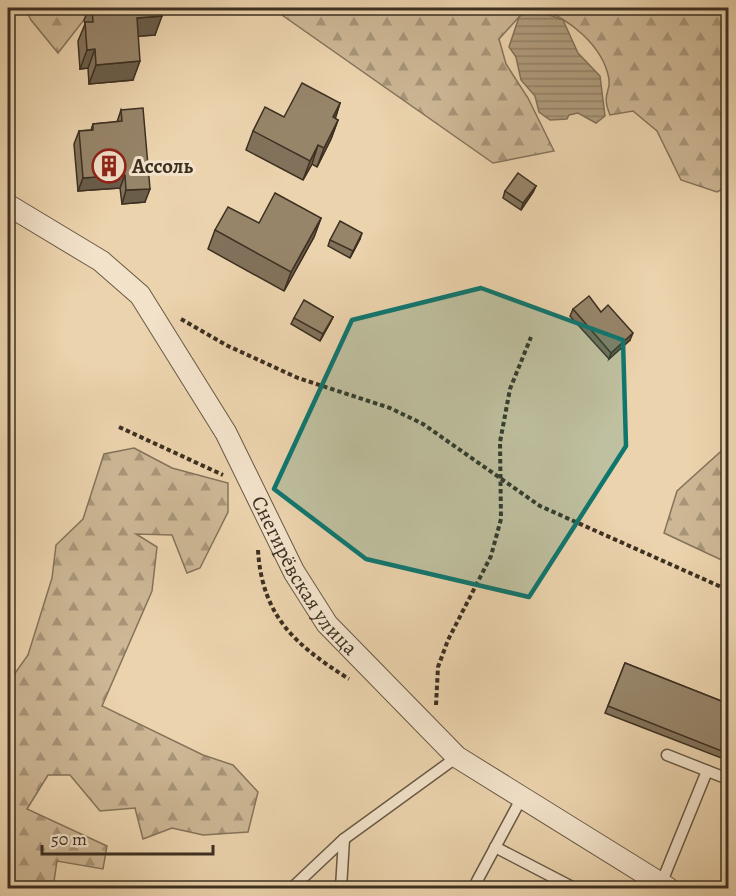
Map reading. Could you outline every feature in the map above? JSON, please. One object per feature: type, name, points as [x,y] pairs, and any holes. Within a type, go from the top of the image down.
[{"type":"street","name":"Снегирёвская улица","points":[[8,205],[101,261],[140,295],[226,433],[294,572],[327,624],[457,757],[664,886]]},
{"type":"lane","points":[[667,754],[729,779]]},
{"type":"lane","points":[[292,888],[344,839],[457,757]]},
{"type":"lane","points":[[664,886],[707,771]]},
{"type":"lane","points":[[477,881],[521,799]]},
{"type":"lane","points":[[341,888],[344,839]]},
{"type":"lane","points":[[495,847],[574,888]]},
{"type":"path","points":[[179,318],[228,346],[298,378],[390,408],[423,424],[540,506],[681,566],[729,590]]},
{"type":"path","points":[[434,734],[438,667],[448,640],[491,556],[501,519],[500,442],[507,401],[531,337]]},
{"type":"path","points":[[119,427],[253,489]]},
{"type":"highlighted area","points":[[481,288],[623,340],[626,446],[529,597],[366,559],[274,489],[352,320]]},
{"type":"green space","points":[[25,8],[106,8],[83,21],[58,53],[31,20]]},
{"type":"green space","points":[[272,8],[527,8],[499,39],[506,64],[528,98],[554,151],[493,163]]},
{"type":"green space","points":[[539,8],[728,8],[728,186],[717,192],[681,180],[657,131],[633,111],[610,115],[606,102],[609,79],[600,55],[583,34]]},
{"type":"green space","points":[[728,445],[728,563],[664,533],[677,491]]},
{"type":"green space","points":[[134,448],[172,468],[228,483],[228,512],[200,568],[187,573],[172,535],[136,534],[157,547],[152,591],[102,706],[203,755],[233,765],[258,792],[248,832],[203,835],[172,828],[143,839],[135,808],[100,811],[70,775],[48,775],[27,809],[107,846],[103,869],[57,861],[53,888],[8,888],[8,683],[28,655],[52,578],[56,545],[83,519],[104,454]]},
{"type":"shaded area","points":[[531,8],[563,20],[578,53],[600,76],[605,116],[596,123],[578,113],[569,115],[567,119],[550,120],[539,112],[535,96],[521,80],[516,57],[509,47],[519,17]]},
{"type":"building","points":[[92,8],[161,8],[162,16],[137,18],[140,61],[96,65],[95,49],[87,50],[85,22],[93,22]]},
{"type":"building","points":[[302,83],[340,103],[333,117],[338,120],[324,148],[318,145],[310,161],[253,131],[265,107],[284,117]]},
{"type":"building","name":"Ассоль","points":[[143,108],[150,189],[126,190],[125,175],[83,178],[79,131],[93,130],[93,124],[122,121],[121,110]]},
{"type":"building","points":[[518,173],[536,186],[523,203],[505,191]]},
{"type":"building","points":[[275,193],[321,218],[291,272],[215,230],[228,207],[259,223]]},
{"type":"building","points":[[340,221],[362,233],[353,251],[330,240]]},
{"type":"building","points":[[589,296],[601,312],[608,305],[633,333],[611,353],[573,309]]},
{"type":"building","points":[[304,300],[333,317],[323,334],[294,318]]},
{"type":"building","points":[[625,663],[729,704],[729,754],[608,706]]},
{"type":"place","name":"Ассоль","points":[[109,166]]}]
